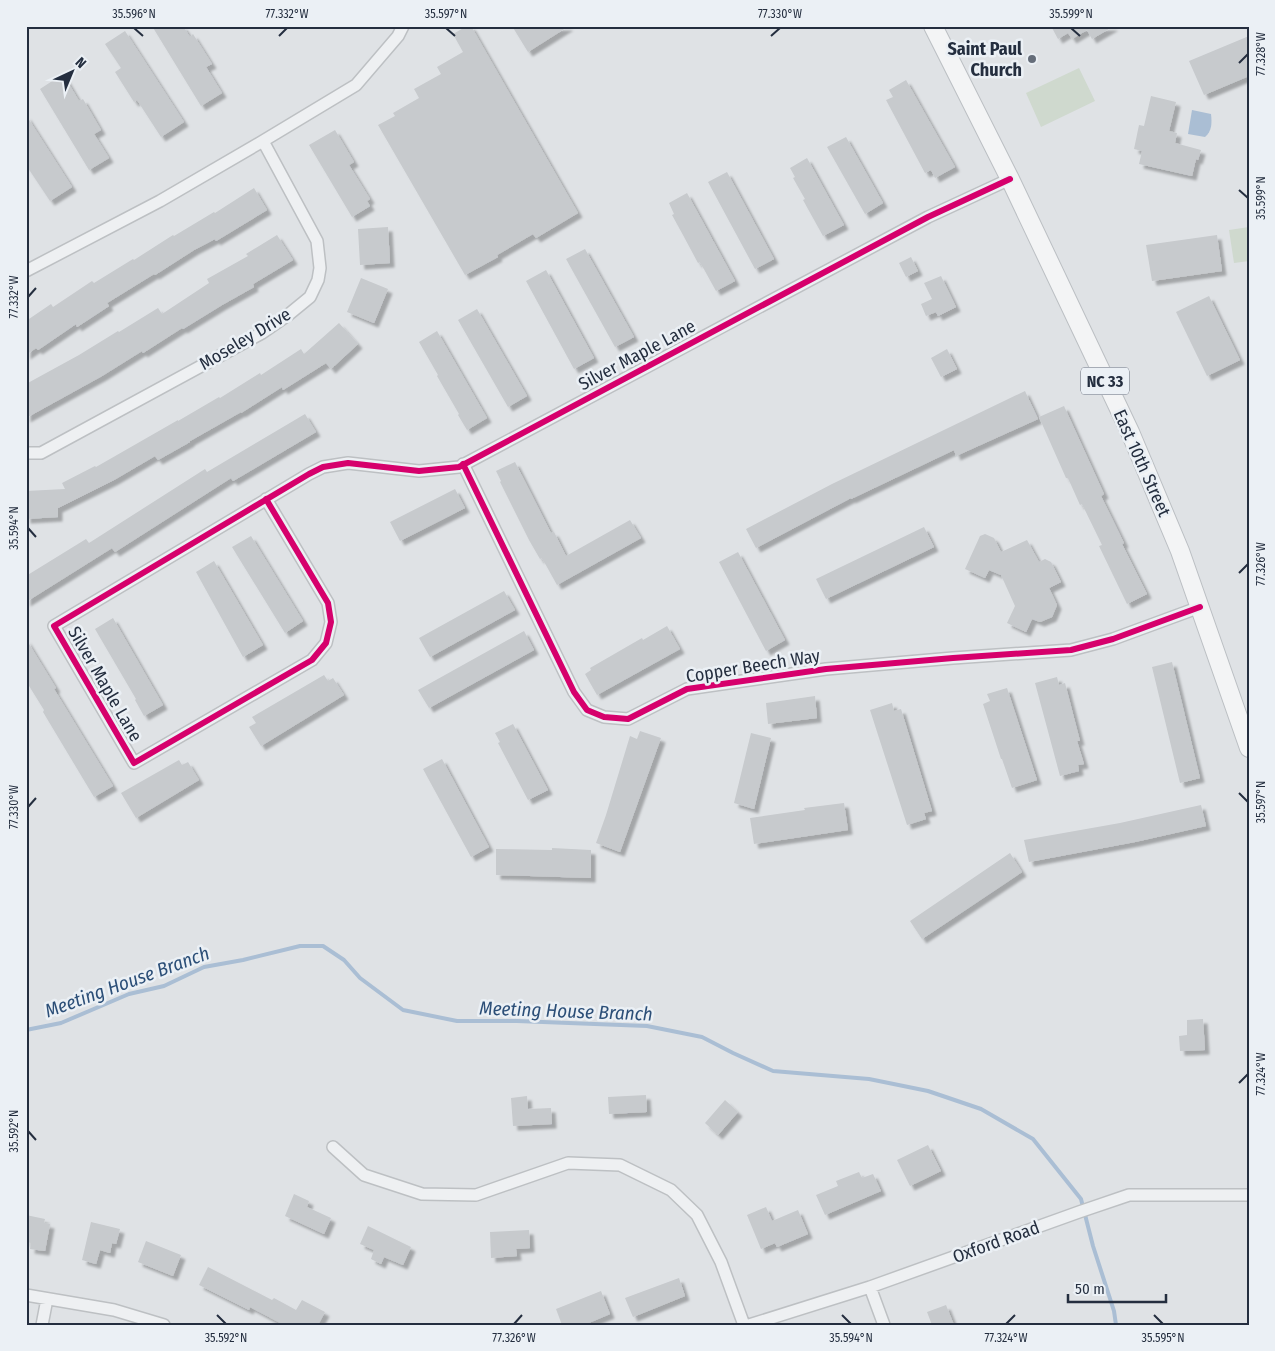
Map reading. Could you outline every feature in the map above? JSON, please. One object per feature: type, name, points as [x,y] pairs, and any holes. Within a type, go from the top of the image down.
[{"type":"main road","name":"East 10th Street","points":[[933,26],[1010,179],[1130,432],[1180,551],[1249,748]]},
{"type":"street","points":[[26,271],[160,201],[356,85],[398,36],[403,26]]},
{"type":"street","name":"Moseley Drive","points":[[26,453],[41,454],[262,333],[288,316],[310,297],[318,280],[320,268],[317,241],[263,141]]},
{"type":"street","name":"Silver Maple Lane","points":[[266,499],[328,603],[332,622],[326,643],[312,660],[134,763],[54,626],[266,499],[309,474],[324,467],[348,463],[419,471],[459,467],[928,217],[1010,179]]},
{"type":"street","name":"Copper Beech Way","points":[[464,464],[574,692],[587,710],[604,717],[628,719],[687,689],[836,668],[1071,650],[1112,639],[1200,608]]},
{"type":"street","points":[[333,1146],[364,1175],[422,1194],[476,1195],[568,1163],[620,1165],[671,1190],[697,1216],[721,1262],[744,1325]]},
{"type":"street","name":"Oxford Road","points":[[749,1325],[870,1287],[1129,1195],[1249,1195]]},
{"type":"street","points":[[870,1287],[884,1325]]},
{"type":"street","points":[[26,1295],[114,1310],[164,1325]]},
{"type":"street","points":[[42,1325],[48,1299]]},
{"type":"shaded area","points":[[1079,68],[1095,101],[1041,127],[1026,93]]},
{"type":"shaded area","points":[[1249,227],[1249,261],[1234,263],[1229,230]]},
{"type":"water","points":[[1192,110],[1211,114],[1211,127],[1205,137],[1188,134]]},
{"type":"building","points":[[152,26],[183,26],[190,37],[193,34],[212,64],[206,67],[222,93],[201,106]]},
{"type":"building","points":[[467,26],[471,26],[578,213],[536,238],[533,234],[497,255],[498,257],[465,275],[378,125],[395,116],[393,113],[419,98],[414,89],[441,74],[437,67],[463,52],[453,34]]},
{"type":"building","points":[[512,26],[569,26],[528,52]]},
{"type":"building","points":[[1051,26],[1114,26],[1092,39],[1087,30],[1072,39],[1068,33],[1058,39]]},
{"type":"building","points":[[125,31],[184,122],[161,137],[137,100],[134,102],[115,72],[121,68],[105,44]]},
{"type":"building","points":[[1249,36],[1249,76],[1204,95],[1189,61]]},
{"type":"building","points":[[63,74],[79,101],[83,99],[101,130],[94,134],[109,158],[89,170],[40,89]]},
{"type":"building","points":[[906,80],[955,167],[935,178],[931,170],[925,173],[886,100],[893,97],[889,90]]},
{"type":"building","points":[[1151,96],[1176,102],[1169,131],[1177,133],[1175,143],[1201,150],[1198,160],[1196,159],[1192,176],[1139,164],[1142,151],[1134,149],[1139,125],[1144,126]]},
{"type":"building","points":[[26,115],[72,187],[50,201],[26,165]]},
{"type":"building","points":[[335,130],[354,162],[349,165],[370,199],[367,201],[370,206],[352,217],[309,145]]},
{"type":"building","points":[[846,137],[883,203],[865,214],[827,147]]},
{"type":"building","points":[[807,158],[844,225],[823,236],[803,200],[805,199],[793,178],[795,177],[790,168]]},
{"type":"building","points":[[727,172],[774,259],[755,269],[708,182]]},
{"type":"building","points":[[254,188],[267,210],[216,241],[215,239],[194,250],[154,274],[107,303],[109,306],[77,327],[76,324],[38,350],[36,348],[26,355],[26,321],[51,304],[53,307],[92,281],[94,283],[173,235],[215,213]]},
{"type":"building","points":[[687,193],[735,281],[716,291],[700,262],[698,263],[672,215],[674,214],[669,203]]},
{"type":"building","points":[[388,227],[390,263],[360,265],[358,229]]},
{"type":"building","points":[[277,235],[293,260],[253,284],[254,287],[182,328],[143,353],[142,351],[102,376],[26,418],[26,384],[158,308],[162,314],[209,283],[207,279],[248,256],[246,254]]},
{"type":"building","points":[[1217,235],[1222,271],[1152,281],[1146,245]]},
{"type":"building","points":[[585,249],[634,337],[615,347],[566,259]]},
{"type":"building","points":[[911,257],[918,271],[906,277],[899,263]]},
{"type":"building","points":[[546,270],[594,358],[574,369],[526,281]]},
{"type":"building","points":[[941,276],[956,307],[938,316],[936,312],[926,316],[921,304],[932,299],[924,283]]},
{"type":"building","points":[[361,278],[388,289],[374,323],[347,312]]},
{"type":"building","points":[[1209,296],[1240,360],[1207,376],[1176,312]]},
{"type":"building","points":[[477,309],[527,396],[508,407],[458,320]]},
{"type":"building","points":[[339,323],[358,344],[331,369],[326,363],[283,390],[282,387],[241,413],[158,460],[155,456],[114,480],[58,508],[58,517],[26,519],[26,491],[65,489],[62,483],[96,467],[220,398],[260,373],[261,375],[301,349],[304,354]]},
{"type":"building","points":[[437,331],[487,418],[467,430],[419,342]]},
{"type":"building","points":[[947,349],[957,369],[941,377],[931,358]]},
{"type":"building","points":[[1025,391],[1038,419],[956,456],[954,450],[851,498],[756,548],[746,529],[832,484]]},
{"type":"building","points":[[1064,406],[1104,494],[1101,496],[1124,543],[1122,544],[1147,594],[1127,604],[1099,546],[1102,545],[1082,504],[1080,505],[1068,478],[1066,478],[1039,417]]},
{"type":"building","points":[[305,414],[316,432],[233,481],[231,478],[115,552],[112,548],[26,602],[26,576],[86,539],[89,543],[205,469],[207,472]]},
{"type":"building","points":[[515,462],[551,533],[554,532],[566,556],[630,520],[641,538],[557,585],[542,558],[540,559],[529,540],[496,471]]},
{"type":"building","points":[[455,489],[465,508],[400,541],[390,522]]},
{"type":"building","points":[[924,527],[934,547],[826,599],[816,579]]},
{"type":"building","points":[[985,534],[994,538],[1001,552],[1027,540],[1039,562],[1045,559],[1051,562],[1061,582],[1049,588],[1057,605],[1052,617],[1040,622],[1032,619],[1026,632],[1007,623],[1015,606],[1001,575],[989,570],[985,578],[965,569],[980,536]]},
{"type":"building","points":[[251,536],[303,621],[285,633],[232,547]]},
{"type":"building","points":[[738,552],[785,640],[766,651],[719,562]]},
{"type":"building","points":[[214,561],[263,645],[243,657],[196,572]]},
{"type":"building","points":[[504,591],[515,610],[430,657],[419,638]]},
{"type":"building","points":[[113,618],[163,705],[144,716],[95,629]]},
{"type":"building","points":[[667,626],[680,649],[597,695],[585,674],[591,670],[590,668]]},
{"type":"building","points":[[524,631],[534,650],[429,708],[418,690]]},
{"type":"building","points":[[26,639],[113,786],[94,797],[26,681]]},
{"type":"building","points":[[1172,662],[1200,778],[1180,783],[1152,667]]},
{"type":"building","points":[[324,675],[328,681],[333,678],[344,695],[261,746],[249,727],[256,723],[252,717]]},
{"type":"building","points":[[1057,677],[1059,685],[1065,683],[1080,741],[1077,741],[1084,764],[1078,765],[1079,771],[1060,776],[1035,683]]},
{"type":"building","points":[[1007,688],[1037,780],[1012,788],[983,704],[990,701],[987,694]]},
{"type":"building","points":[[815,696],[817,718],[768,724],[766,703]]},
{"type":"building","points":[[892,703],[894,711],[901,709],[932,811],[924,813],[926,819],[907,825],[870,710]]},
{"type":"building","points":[[513,724],[548,790],[528,800],[498,743],[500,742],[495,733]]},
{"type":"building","points":[[640,731],[661,738],[620,852],[596,843],[630,736],[637,739]]},
{"type":"building","points":[[751,733],[771,738],[754,809],[734,803]]},
{"type":"building","points":[[442,759],[489,847],[471,857],[423,769]]},
{"type":"building","points":[[179,760],[182,765],[188,762],[199,780],[136,818],[121,793]]},
{"type":"building","points":[[844,803],[848,830],[754,844],[750,818]]},
{"type":"building","points":[[1201,805],[1206,826],[1135,842],[1029,862],[1024,840],[1120,823]]},
{"type":"building","points":[[552,848],[591,850],[591,878],[496,875],[496,849],[552,850]]},
{"type":"building","points":[[1010,853],[1022,872],[922,939],[910,921]]},
{"type":"building","points":[[1203,1019],[1205,1050],[1180,1051],[1179,1036],[1187,1035],[1187,1020]]},
{"type":"building","points":[[646,1095],[647,1112],[609,1114],[608,1097]]},
{"type":"building","points":[[527,1096],[528,1109],[551,1108],[552,1124],[513,1126],[511,1098]]},
{"type":"building","points":[[725,1100],[738,1112],[718,1135],[705,1123]]},
{"type":"building","points":[[928,1145],[941,1171],[910,1186],[897,1160]]},
{"type":"building","points":[[859,1172],[862,1178],[873,1174],[881,1191],[825,1215],[816,1195],[838,1186],[836,1181]]},
{"type":"building","points":[[294,1194],[309,1201],[307,1207],[331,1218],[324,1234],[285,1216]]},
{"type":"building","points":[[766,1207],[772,1221],[798,1210],[808,1234],[777,1247],[775,1243],[761,1249],[747,1215]]},
{"type":"building","points":[[26,1215],[45,1219],[44,1223],[50,1224],[45,1251],[30,1249],[31,1243],[26,1242]]},
{"type":"building","points":[[91,1222],[120,1229],[116,1244],[112,1243],[110,1253],[100,1250],[96,1264],[82,1260]]},
{"type":"building","points":[[368,1226],[411,1247],[403,1265],[384,1257],[381,1264],[371,1259],[374,1250],[360,1244]]},
{"type":"building","points":[[529,1230],[530,1248],[516,1249],[517,1256],[491,1258],[490,1232]]},
{"type":"building","points":[[146,1241],[181,1255],[173,1276],[138,1262]]},
{"type":"building","points":[[208,1267],[272,1300],[274,1298],[296,1310],[302,1300],[325,1312],[318,1325],[284,1325],[250,1307],[249,1310],[199,1285]]},
{"type":"building","points":[[679,1278],[685,1296],[633,1317],[625,1298]]},
{"type":"building","points":[[601,1291],[610,1314],[584,1325],[562,1325],[556,1309]]},
{"type":"building","points":[[946,1305],[954,1325],[932,1325],[927,1312]]},
{"type":"waterway","name":"Meeting House Branch","points":[[26,1030],[61,1023],[129,994],[164,986],[204,967],[300,946],[323,946],[344,960],[360,978],[403,1010],[457,1021],[517,1021],[647,1026],[702,1037],[773,1071],[869,1079],[928,1091],[981,1109],[1033,1139],[1081,1199],[1093,1246],[1114,1311],[1116,1325]]},
{"type":"cycle path","points":[[266,499],[328,603],[331,622],[326,643],[312,660],[134,763],[54,626],[309,474],[323,467],[348,463],[419,471],[459,467],[928,217],[1010,179]]},
{"type":"cycle path","points":[[463,464],[574,692],[587,710],[604,717],[628,719],[687,689],[826,669],[1071,650],[1113,639],[1200,607]]},
{"type":"place","name":"Saint Paul Church","points":[[1032,59]]}]
